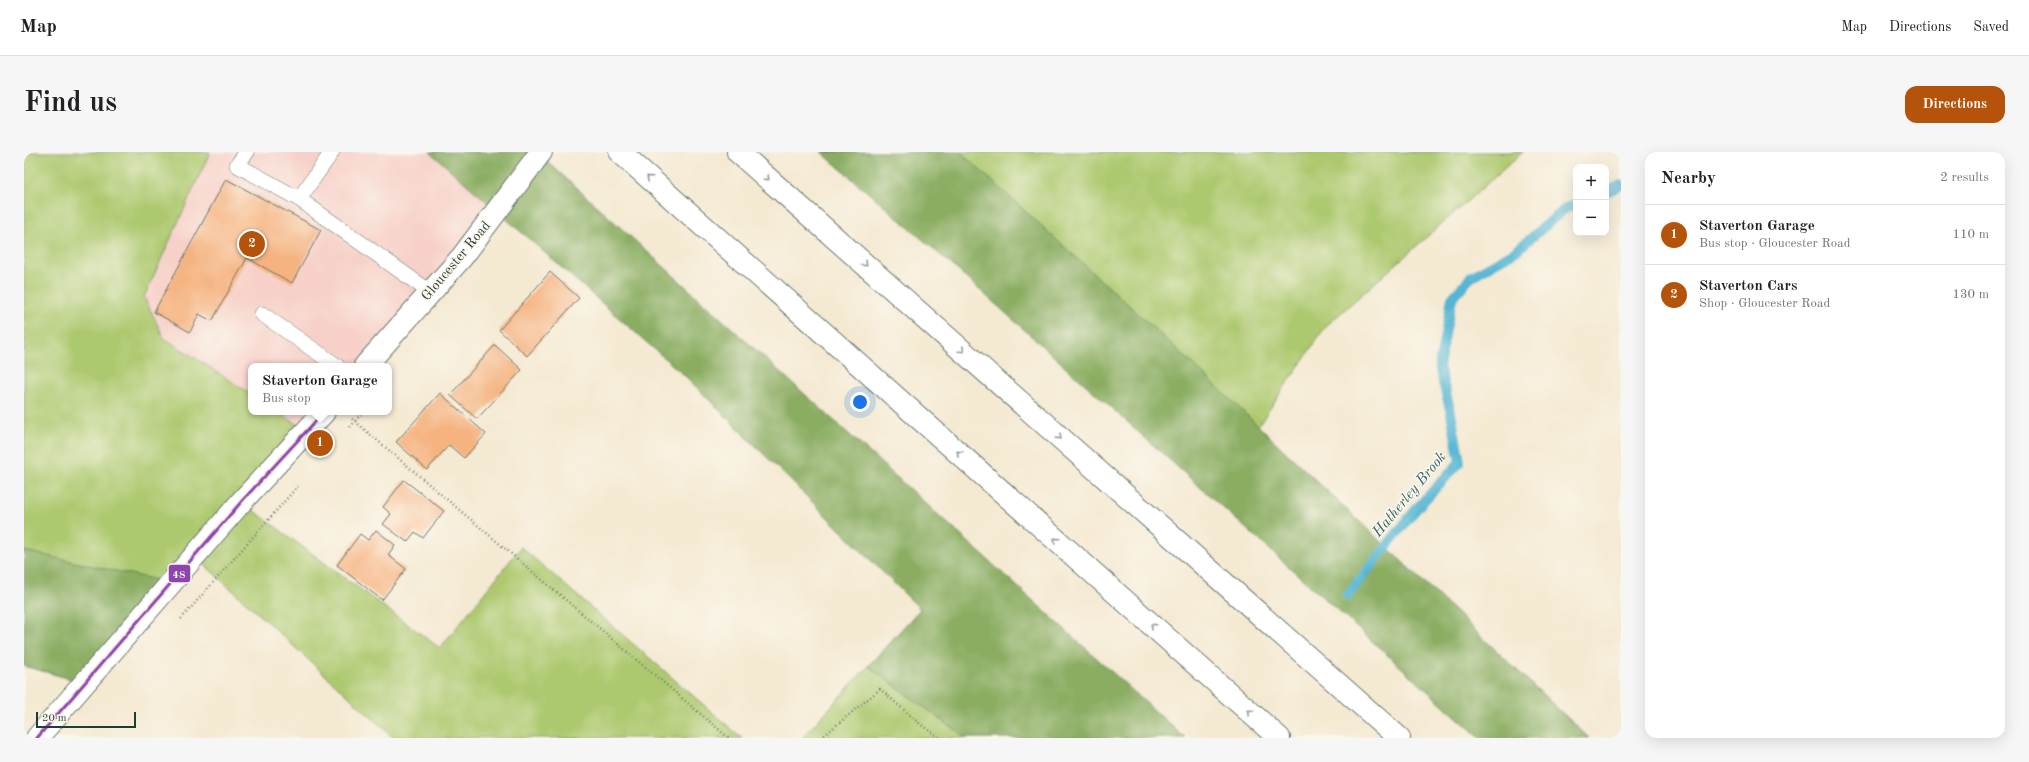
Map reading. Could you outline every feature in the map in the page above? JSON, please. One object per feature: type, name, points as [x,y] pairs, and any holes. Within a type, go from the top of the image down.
[{"type":"main road","name":"Gloucester Road","points":[[368,363],[462,257],[541,152]]},
{"type":"main road","points":[[620,152],[1279,738]]},
{"type":"main road","points":[[738,152],[1399,738]]},
{"type":"main road","points":[[37,738],[237,508],[321,415]]},
{"type":"lane","points":[[247,152],[237,165],[299,198],[430,292]]},
{"type":"lane","points":[[299,198],[332,152]]},
{"type":"lane","points":[[262,314],[332,363]]},
{"type":"path","points":[[350,427],[360,415]]},
{"type":"path","points":[[349,417],[729,738]]},
{"type":"path","points":[[176,624],[302,481]]},
{"type":"path","points":[[821,738],[880,689],[920,724],[940,738]]},
{"type":"shaded area","points":[[210,152],[430,152],[498,211],[368,363],[248,363],[248,392],[164,338],[144,297]]},
{"type":"shaded area","points":[[283,415],[321,415],[306,430]]},
{"type":"green space","points":[[24,152],[210,152],[144,297],[164,338],[248,392],[248,415],[283,415],[306,430],[242,502],[440,648],[521,547],[742,738],[394,738],[195,556],[171,583],[24,551]]},
{"type":"green space","points":[[430,152],[537,152],[1185,738],[966,738],[868,666],[920,609],[686,377]]},
{"type":"green space","points":[[821,152],[960,152],[1180,352],[1589,738],[1480,738],[952,265]]},
{"type":"green space","points":[[960,152],[1523,152],[1326,326],[1258,426],[1180,352]]},
{"type":"green space","points":[[24,551],[171,583],[85,683],[24,666]]},
{"type":"green space","points":[[868,666],[966,738],[802,738]]},
{"type":"building","points":[[226,179],[321,230],[292,283],[247,258],[212,321],[199,314],[190,332],[154,312]]},
{"type":"building","points":[[550,272],[579,298],[527,356],[499,330]]},
{"type":"building","points":[[495,345],[522,370],[477,419],[450,395]]},
{"type":"building","points":[[440,393],[486,434],[464,458],[449,445],[427,470],[396,442]]},
{"type":"building","points":[[404,480],[444,511],[423,538],[415,532],[407,542],[383,524],[391,514],[383,507]]},
{"type":"building","points":[[376,530],[395,545],[388,555],[406,569],[382,600],[337,565],[360,534],[368,540]]},
{"type":"waterway","name":"Hatherley Brook","points":[[1609,191],[1621,185]]},
{"type":"waterway","name":"Hatherley Brook","points":[[1347,596],[1417,508],[1460,462],[1451,413],[1439,366],[1452,298],[1472,276],[1516,251],[1566,208],[1573,205]]},
{"type":"transit line","name":"48","points":[[37,738],[242,501],[321,415]]},
{"type":"place","name":"Staverton Cars","points":[[252,244]]},
{"type":"place","name":"Staverton Garage","points":[[320,443]]}]
